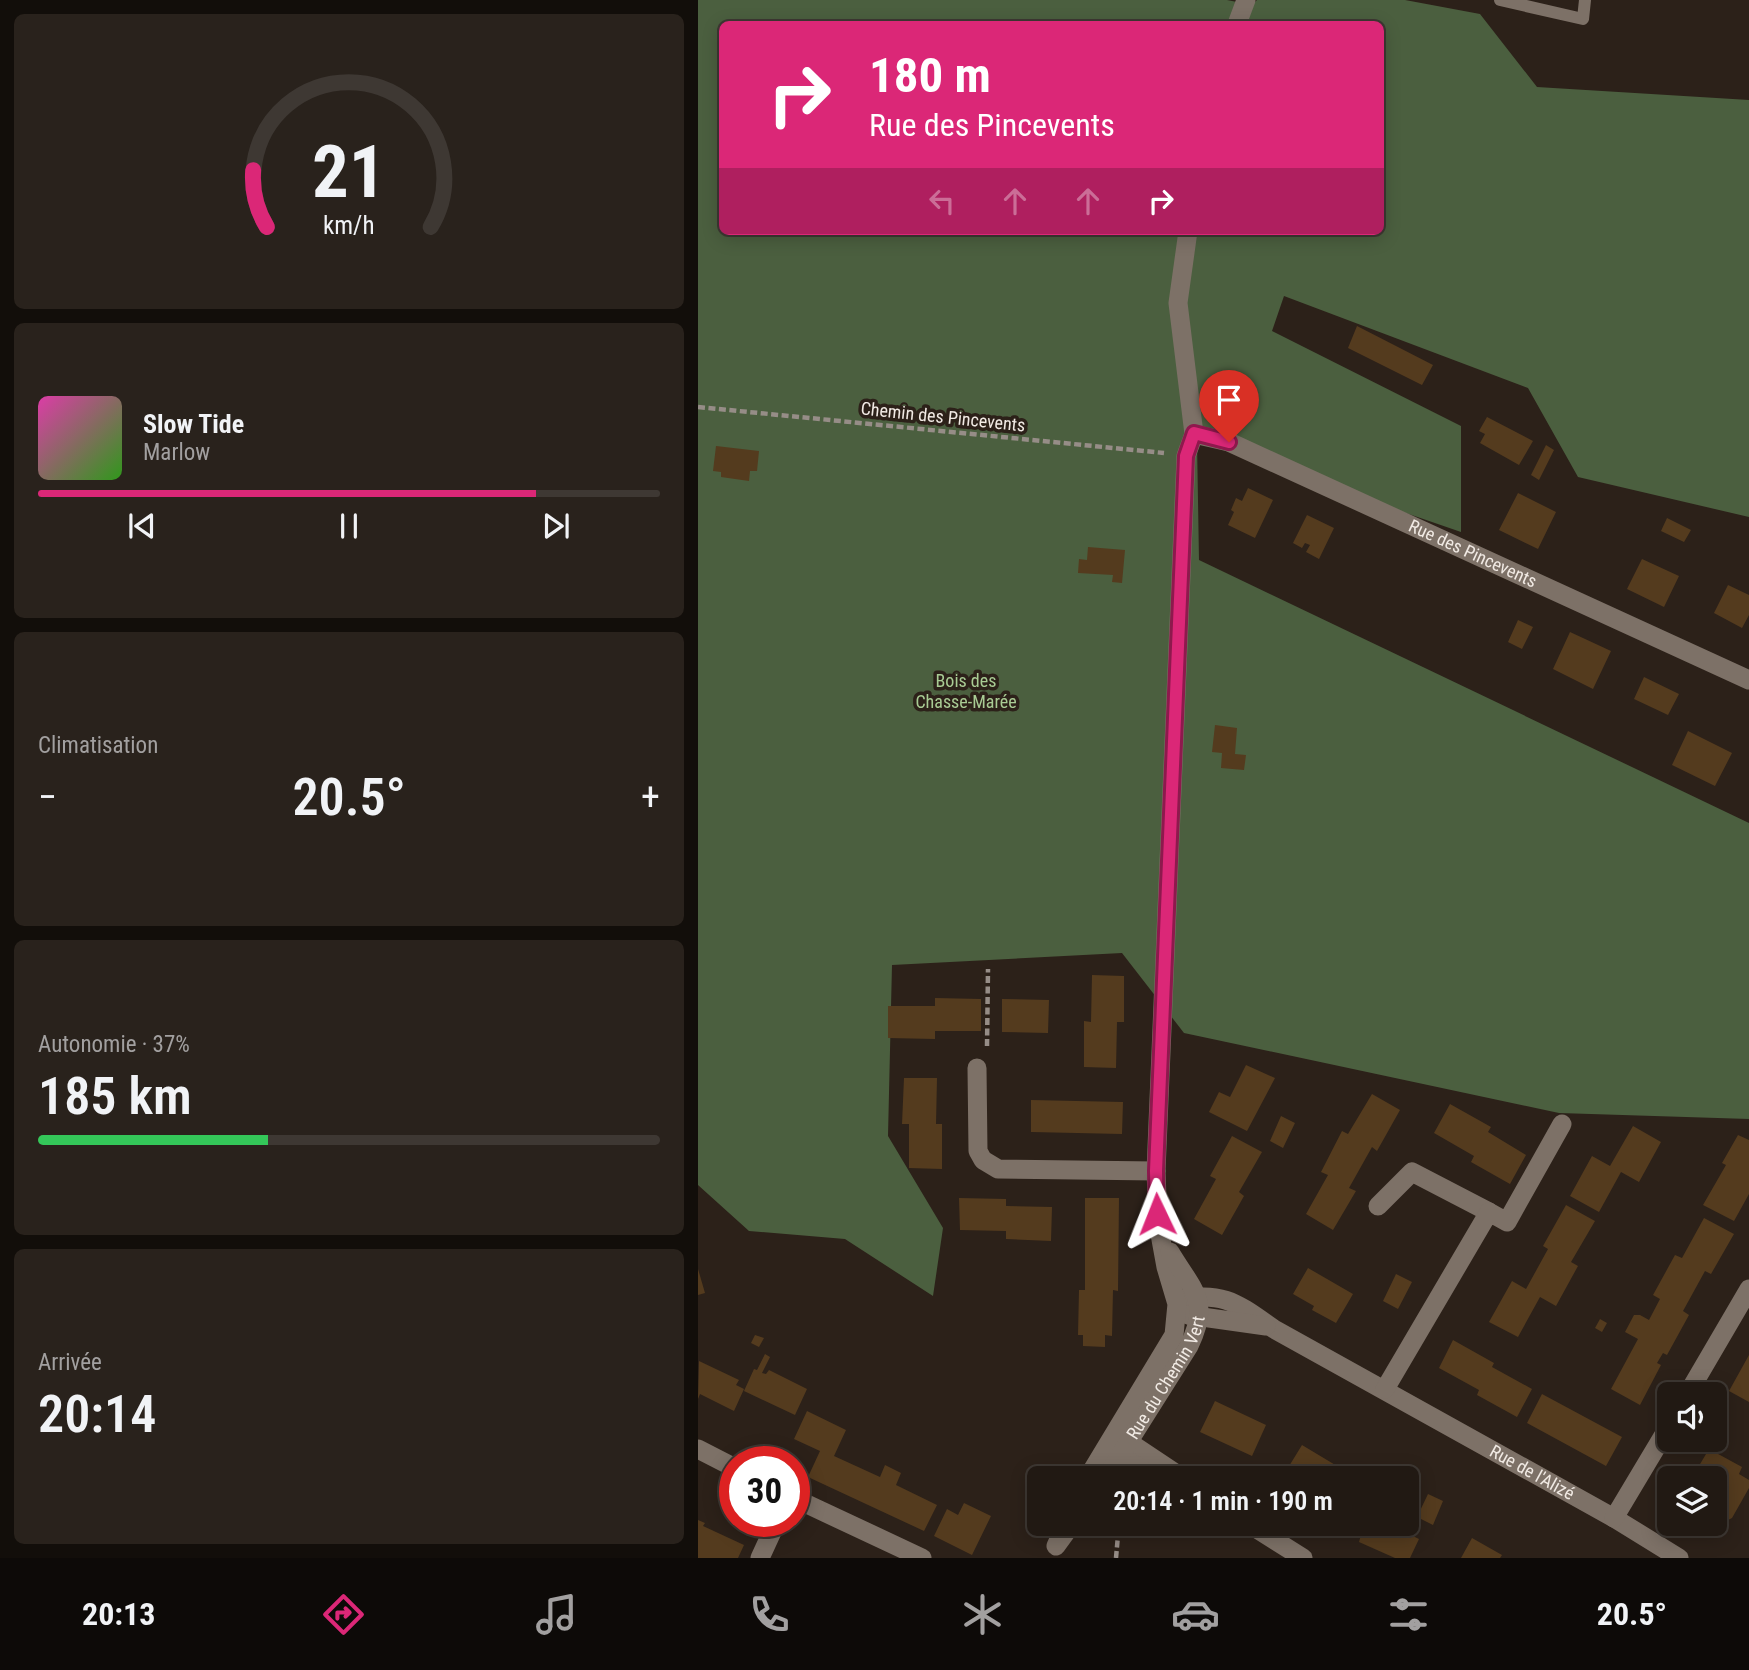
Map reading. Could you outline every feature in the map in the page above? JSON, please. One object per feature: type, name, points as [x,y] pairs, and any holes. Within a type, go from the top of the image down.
[{"type":"street","points":[[1238,21],[1246,0]]},
{"type":"street","name":"Rue du Chemin Vert","points":[[1118,1444],[1175,1335],[1177,1307],[1160,1233],[1156,1171],[1186,456],[1194,433],[1178,303],[1187,235]]},
{"type":"street","name":"Rue des Pincevents","points":[[1194,433],[1229,442],[1749,680]]},
{"type":"street","points":[[977,1068],[978,1151],[983,1160],[998,1169],[1156,1171]]},
{"type":"street","points":[[1378,1206],[1412,1172],[1507,1222],[1562,1124]]},
{"type":"street","points":[[1385,1389],[1489,1212]]},
{"type":"street","name":"Rue du Chemin Vert","points":[[1118,1444],[1189,1346],[1200,1317],[1196,1296],[1160,1233]]},
{"type":"street","name":"Rue de l'Alizé","points":[[1177,1307],[1196,1296],[1217,1297],[1244,1307],[1274,1329],[1614,1518],[1679,1558]]},
{"type":"street","points":[[1695,1382],[1747,1296]]},
{"type":"street","name":"Rue de l'Alizé","points":[[1177,1307],[1200,1317],[1247,1322],[1274,1329]]},
{"type":"street","points":[[1099,1466],[1118,1444]]},
{"type":"street","points":[[1110,1466],[1118,1444]]},
{"type":"street","points":[[1118,1444],[1143,1466]]},
{"type":"street","points":[[1118,1444],[1159,1466]]},
{"type":"street","points":[[1614,1518],[1657,1446]]},
{"type":"street","points":[[698,1450],[719,1460]]},
{"type":"street","points":[[810,1506],[922,1558]]},
{"type":"street","points":[[1052,1552],[1060,1536]]},
{"type":"street","points":[[1052,1552],[1063,1536]]},
{"type":"street","points":[[1268,1536],[1303,1558]]},
{"type":"street","points":[[760,1558],[770,1537]]},
{"type":"lane","points":[[1500,0],[1583,19],[1585,0]]},
{"type":"path","name":"Chemin des Pincevents","points":[[698,407],[1186,456]]},
{"type":"path","points":[[977,1068],[987,1053],[988,969]]},
{"type":"path","points":[[1116,1558],[1118,1536]]},
{"type":"green space","name":"Bois des Chasse-Marée","points":[[698,0],[1227,0],[1252,5],[1257,0],[1405,0],[1480,14],[1537,87],[1749,100],[1749,517],[1578,477],[1528,388],[1284,296],[1272,331],[1461,426],[1461,532],[1197,441],[1199,560],[1749,823],[1749,1119],[1559,1113],[1184,1033],[1122,953],[892,965],[888,1136],[943,1228],[933,1296],[845,1239],[749,1231],[698,1185]]},
{"type":"building","points":[[1357,326],[1433,365],[1422,385],[1348,348]]},
{"type":"building","points":[[1487,417],[1533,441],[1519,465],[1480,443],[1485,434],[1479,431]]},
{"type":"building","points":[[1546,445],[1554,450],[1539,480],[1531,475]]},
{"type":"building","points":[[716,446],[759,451],[757,471],[750,471],[749,481],[721,477],[721,472],[713,471]]},
{"type":"building","points":[[1248,488],[1273,500],[1255,538],[1228,525],[1236,498],[1242,501]]},
{"type":"building","points":[[1518,493],[1556,512],[1538,549],[1499,530]]},
{"type":"building","points":[[1307,515],[1334,528],[1319,559],[1306,552],[1310,545],[1305,543],[1302,548],[1293,543]]},
{"type":"building","points":[[1667,518],[1691,530],[1684,542],[1661,531]]},
{"type":"building","points":[[1088,547],[1125,550],[1122,583],[1112,582],[1113,575],[1078,573],[1079,559],[1087,560]]},
{"type":"building","points":[[1642,559],[1679,576],[1664,607],[1627,589]]},
{"type":"building","points":[[1728,585],[1749,595],[1749,615],[1742,628],[1714,613]]},
{"type":"building","points":[[1518,620],[1533,627],[1522,649],[1508,642]]},
{"type":"building","points":[[1570,632],[1611,651],[1593,689],[1553,669]]},
{"type":"building","points":[[1644,677],[1679,694],[1668,715],[1634,699]]},
{"type":"building","points":[[1215,725],[1237,728],[1235,754],[1246,755],[1244,770],[1221,768],[1222,753],[1212,752]]},
{"type":"building","points":[[1688,731],[1732,753],[1715,786],[1672,765]]},
{"type":"building","points":[[1092,975],[1124,976],[1124,1022],[1117,1022],[1116,1068],[1084,1067],[1084,1021],[1091,1022]]},
{"type":"building","points":[[935,998],[981,999],[981,1031],[935,1031],[935,1039],[888,1038],[888,1006],[935,1006]]},
{"type":"building","points":[[1002,999],[1049,1000],[1048,1033],[1002,1032]]},
{"type":"building","points":[[1246,1065],[1275,1078],[1247,1131],[1209,1112],[1219,1092],[1230,1097]]},
{"type":"building","points":[[904,1078],[937,1078],[936,1124],[942,1124],[942,1169],[909,1168],[909,1124],[902,1124]]},
{"type":"building","points":[[1372,1094],[1400,1110],[1377,1151],[1372,1147],[1349,1188],[1356,1191],[1333,1230],[1306,1214],[1328,1175],[1321,1172],[1342,1131],[1348,1134]]},
{"type":"building","points":[[1031,1100],[1123,1102],[1122,1134],[1031,1132]]},
{"type":"building","points":[[1450,1104],[1491,1127],[1488,1132],[1526,1155],[1510,1184],[1471,1162],[1474,1156],[1434,1133]]},
{"type":"building","points":[[1281,1116],[1295,1123],[1283,1148],[1270,1141]]},
{"type":"building","points":[[1633,1126],[1661,1142],[1639,1182],[1621,1172],[1599,1212],[1570,1196],[1592,1156],[1610,1166]]},
{"type":"building","points":[[1738,1135],[1749,1140],[1749,1194],[1734,1221],[1703,1205],[1726,1165],[1722,1163]]},
{"type":"building","points":[[1232,1136],[1262,1152],[1239,1192],[1244,1196],[1222,1235],[1194,1219],[1216,1179],[1210,1176]]},
{"type":"building","points":[[959,1198],[1006,1199],[1006,1206],[1052,1207],[1051,1241],[1006,1239],[1006,1231],[960,1230]]},
{"type":"building","points":[[1085,1198],[1119,1198],[1118,1291],[1113,1290],[1112,1336],[1105,1335],[1105,1347],[1083,1346],[1083,1335],[1078,1335],[1079,1290],[1085,1290]]},
{"type":"building","points":[[1566,1205],[1595,1221],[1571,1262],[1578,1266],[1556,1306],[1540,1297],[1518,1337],[1489,1322],[1512,1281],[1526,1289],[1548,1249],[1543,1246]]},
{"type":"building","points":[[1704,1218],[1734,1234],[1711,1274],[1705,1271],[1683,1311],[1689,1315],[1667,1355],[1663,1353],[1657,1363],[1661,1365],[1640,1405],[1611,1389],[1638,1339],[1625,1332],[1634,1315],[1649,1320],[1660,1299],[1653,1295],[1675,1255],[1682,1258]]},
{"type":"building","points":[[1308,1268],[1353,1294],[1336,1323],[1312,1310],[1314,1306],[1293,1294]]},
{"type":"building","points":[[698,1269],[705,1293],[698,1295]]},
{"type":"building","points":[[1396,1274],[1412,1282],[1398,1309],[1383,1301]]},
{"type":"building","points":[[1600,1319],[1607,1323],[1602,1332],[1595,1328]]},
{"type":"building","points":[[755,1335],[764,1338],[759,1347],[751,1343]]},
{"type":"building","points":[[1453,1340],[1494,1363],[1492,1367],[1532,1389],[1517,1417],[1477,1395],[1479,1390],[1439,1368]]},
{"type":"building","points":[[765,1354],[770,1357],[762,1373],[766,1374],[769,1370],[807,1389],[795,1415],[744,1391],[754,1369],[757,1370]]},
{"type":"building","points":[[1749,1355],[1749,1402],[1729,1391]]},
{"type":"building","points":[[699,1361],[739,1380],[736,1385],[744,1389],[734,1411],[700,1394],[698,1399]]},
{"type":"building","points":[[1542,1394],[1622,1437],[1606,1466],[1527,1423]]},
{"type":"building","points":[[1215,1401],[1266,1425],[1252,1456],[1200,1432]]},
{"type":"building","points":[[807,1411],[846,1430],[834,1456],[880,1477],[885,1465],[901,1473],[896,1485],[937,1505],[924,1531],[810,1478],[820,1451],[794,1439]]},
{"type":"building","points":[[1302,1445],[1337,1466],[1289,1466]]},
{"type":"building","points":[[1707,1452],[1714,1452],[1742,1467],[1739,1474],[1749,1480],[1749,1488],[1732,1518],[1727,1519],[1727,1466],[1699,1466]]},
{"type":"building","points":[[1428,1494],[1443,1501],[1433,1525],[1419,1518]]},
{"type":"building","points":[[964,1503],[991,1516],[972,1555],[934,1536],[947,1509],[958,1515]]},
{"type":"building","points":[[698,1520],[705,1523],[703,1526],[719,1533],[719,1537],[727,1537],[744,1545],[738,1558],[698,1558]]},
{"type":"building","points":[[1361,1536],[1413,1536],[1419,1539],[1410,1558],[1395,1558],[1359,1542]]},
{"type":"building","points":[[1472,1538],[1502,1555],[1500,1558],[1461,1558]]},
{"type":"route","points":[[1157,1214],[1156,1171],[1186,456],[1194,433],[1229,442]]}]
